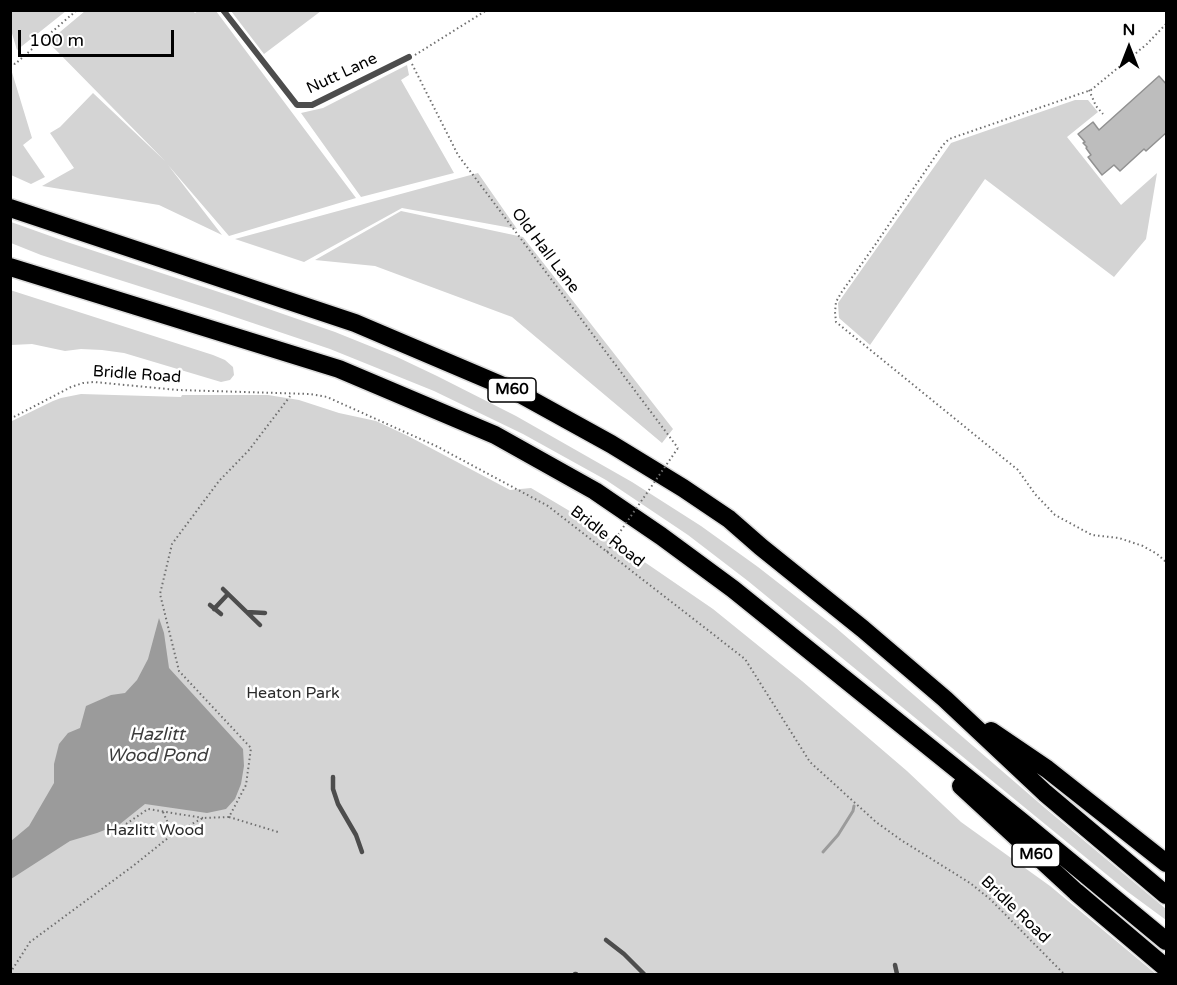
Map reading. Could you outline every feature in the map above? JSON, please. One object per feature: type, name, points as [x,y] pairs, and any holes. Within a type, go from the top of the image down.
[{"type":"highway","name":"M60","points":[[10,208],[356,323],[515,391],[611,444],[729,519],[945,699],[1045,793],[1167,896]]},
{"type":"highway","name":"M60","points":[[10,267],[339,369],[495,435],[595,491],[733,589],[1167,941]]},
{"type":"highway","name":"M60","points":[[945,699],[1047,768],[1167,863]]},
{"type":"highway","name":"M60","points":[[914,734],[966,791],[1076,892],[1167,968]]},
{"type":"street","name":"Nutt Lane","points":[[223,10],[297,105],[312,105],[409,57]]},
{"type":"lane","points":[[223,589],[260,625]]},
{"type":"lane","points":[[221,614],[212,607],[228,594]]},
{"type":"lane","points":[[247,612],[266,613]]},
{"type":"lane","points":[[333,777],[333,789],[338,804],[356,835],[362,852]]},
{"type":"lane","points":[[606,940],[624,954],[644,975]]},
{"type":"lane","points":[[895,965],[897,975]]},
{"type":"path","points":[[10,61],[15,64],[77,10]]},
{"type":"path","points":[[409,57],[419,54],[487,10]]},
{"type":"path","points":[[1167,24],[1147,44],[1089,90],[950,139],[943,145],[841,293],[836,302],[835,312],[836,322],[1018,470],[1035,494],[1055,515],[1092,536],[1119,538],[1143,546],[1167,562]]},
{"type":"path","name":"Old Hall Lane","points":[[409,57],[458,155],[678,448],[607,552]]},
{"type":"path","points":[[1089,90],[1096,106],[1103,114]]},
{"type":"path","name":"Bridle Road","points":[[10,419],[71,387],[94,382],[178,390],[310,394],[327,398],[436,446],[548,506],[745,658],[810,762],[818,770],[876,822],[970,883],[990,899],[1064,975]]},
{"type":"path","points":[[229,817],[246,785],[251,748],[179,671],[160,594],[171,544],[219,482],[249,450],[292,393]]},
{"type":"path","points":[[114,830],[148,809],[203,818],[229,817],[278,832]]},
{"type":"path","points":[[163,812],[173,834]]},
{"type":"path","points":[[10,973],[30,942],[173,834],[203,818]]},
{"type":"green space","points":[[192,10],[195,13],[216,11],[356,198],[229,236],[168,165],[222,235],[159,205],[42,186],[74,168],[50,133],[60,127],[93,93],[165,161],[48,42],[85,11]]},
{"type":"green space","points":[[10,11],[66,11],[17,50],[11,30]]},
{"type":"green space","points":[[231,11],[321,11],[264,54]]},
{"type":"green space","points":[[407,65],[409,75],[401,80],[454,173],[361,197],[301,113],[323,108]]},
{"type":"green space","points":[[11,69],[32,138],[23,145],[45,177],[31,184],[11,175]]},
{"type":"green space","points":[[1075,100],[1088,100],[1098,112],[1067,137],[1121,205],[1157,173],[1146,239],[1114,277],[985,179],[870,345],[839,318],[838,303],[951,143]]},
{"type":"green space","points":[[478,173],[517,229],[402,208],[304,262],[235,239]]},
{"type":"green space","points":[[401,211],[523,237],[673,429],[662,443],[512,317],[375,266],[315,260]]},
{"type":"green space","points":[[11,222],[335,332],[397,357],[516,416],[632,482],[701,526],[835,627],[1166,909],[1166,920],[1128,892],[748,581],[688,535],[606,480],[523,434],[434,391],[330,349],[41,255],[11,243]]},
{"type":"green space","points":[[10,290],[213,355],[225,360],[233,367],[234,375],[230,380],[221,382],[124,353],[81,349],[65,351],[32,344],[11,345]]},
{"type":"green space","name":"Heaton Park","points":[[81,394],[181,397],[182,395],[268,395],[299,400],[339,413],[376,421],[510,490],[531,488],[573,513],[713,609],[907,771],[961,822],[1050,886],[1156,974],[11,974],[10,422],[53,401]]},
{"type":"water","name":"Hazlitt Wood Pond","points":[[159,618],[164,633],[169,668],[243,749],[244,766],[241,784],[235,799],[226,809],[207,813],[145,804],[120,824],[70,841],[11,879],[11,841],[29,826],[54,783],[54,764],[59,744],[68,733],[80,728],[86,706],[111,695],[125,693],[137,680],[148,659]]},
{"type":"building","points":[[1159,76],[1167,85],[1167,132],[1120,171],[1114,165],[1102,175],[1088,157],[1091,155],[1078,134],[1093,122],[1099,130]]},
{"type":"waterway","points":[[823,852],[838,835],[854,806]]},
{"type":"park label","name":"Hazlitt Wood","points":[[155,831]]}]
